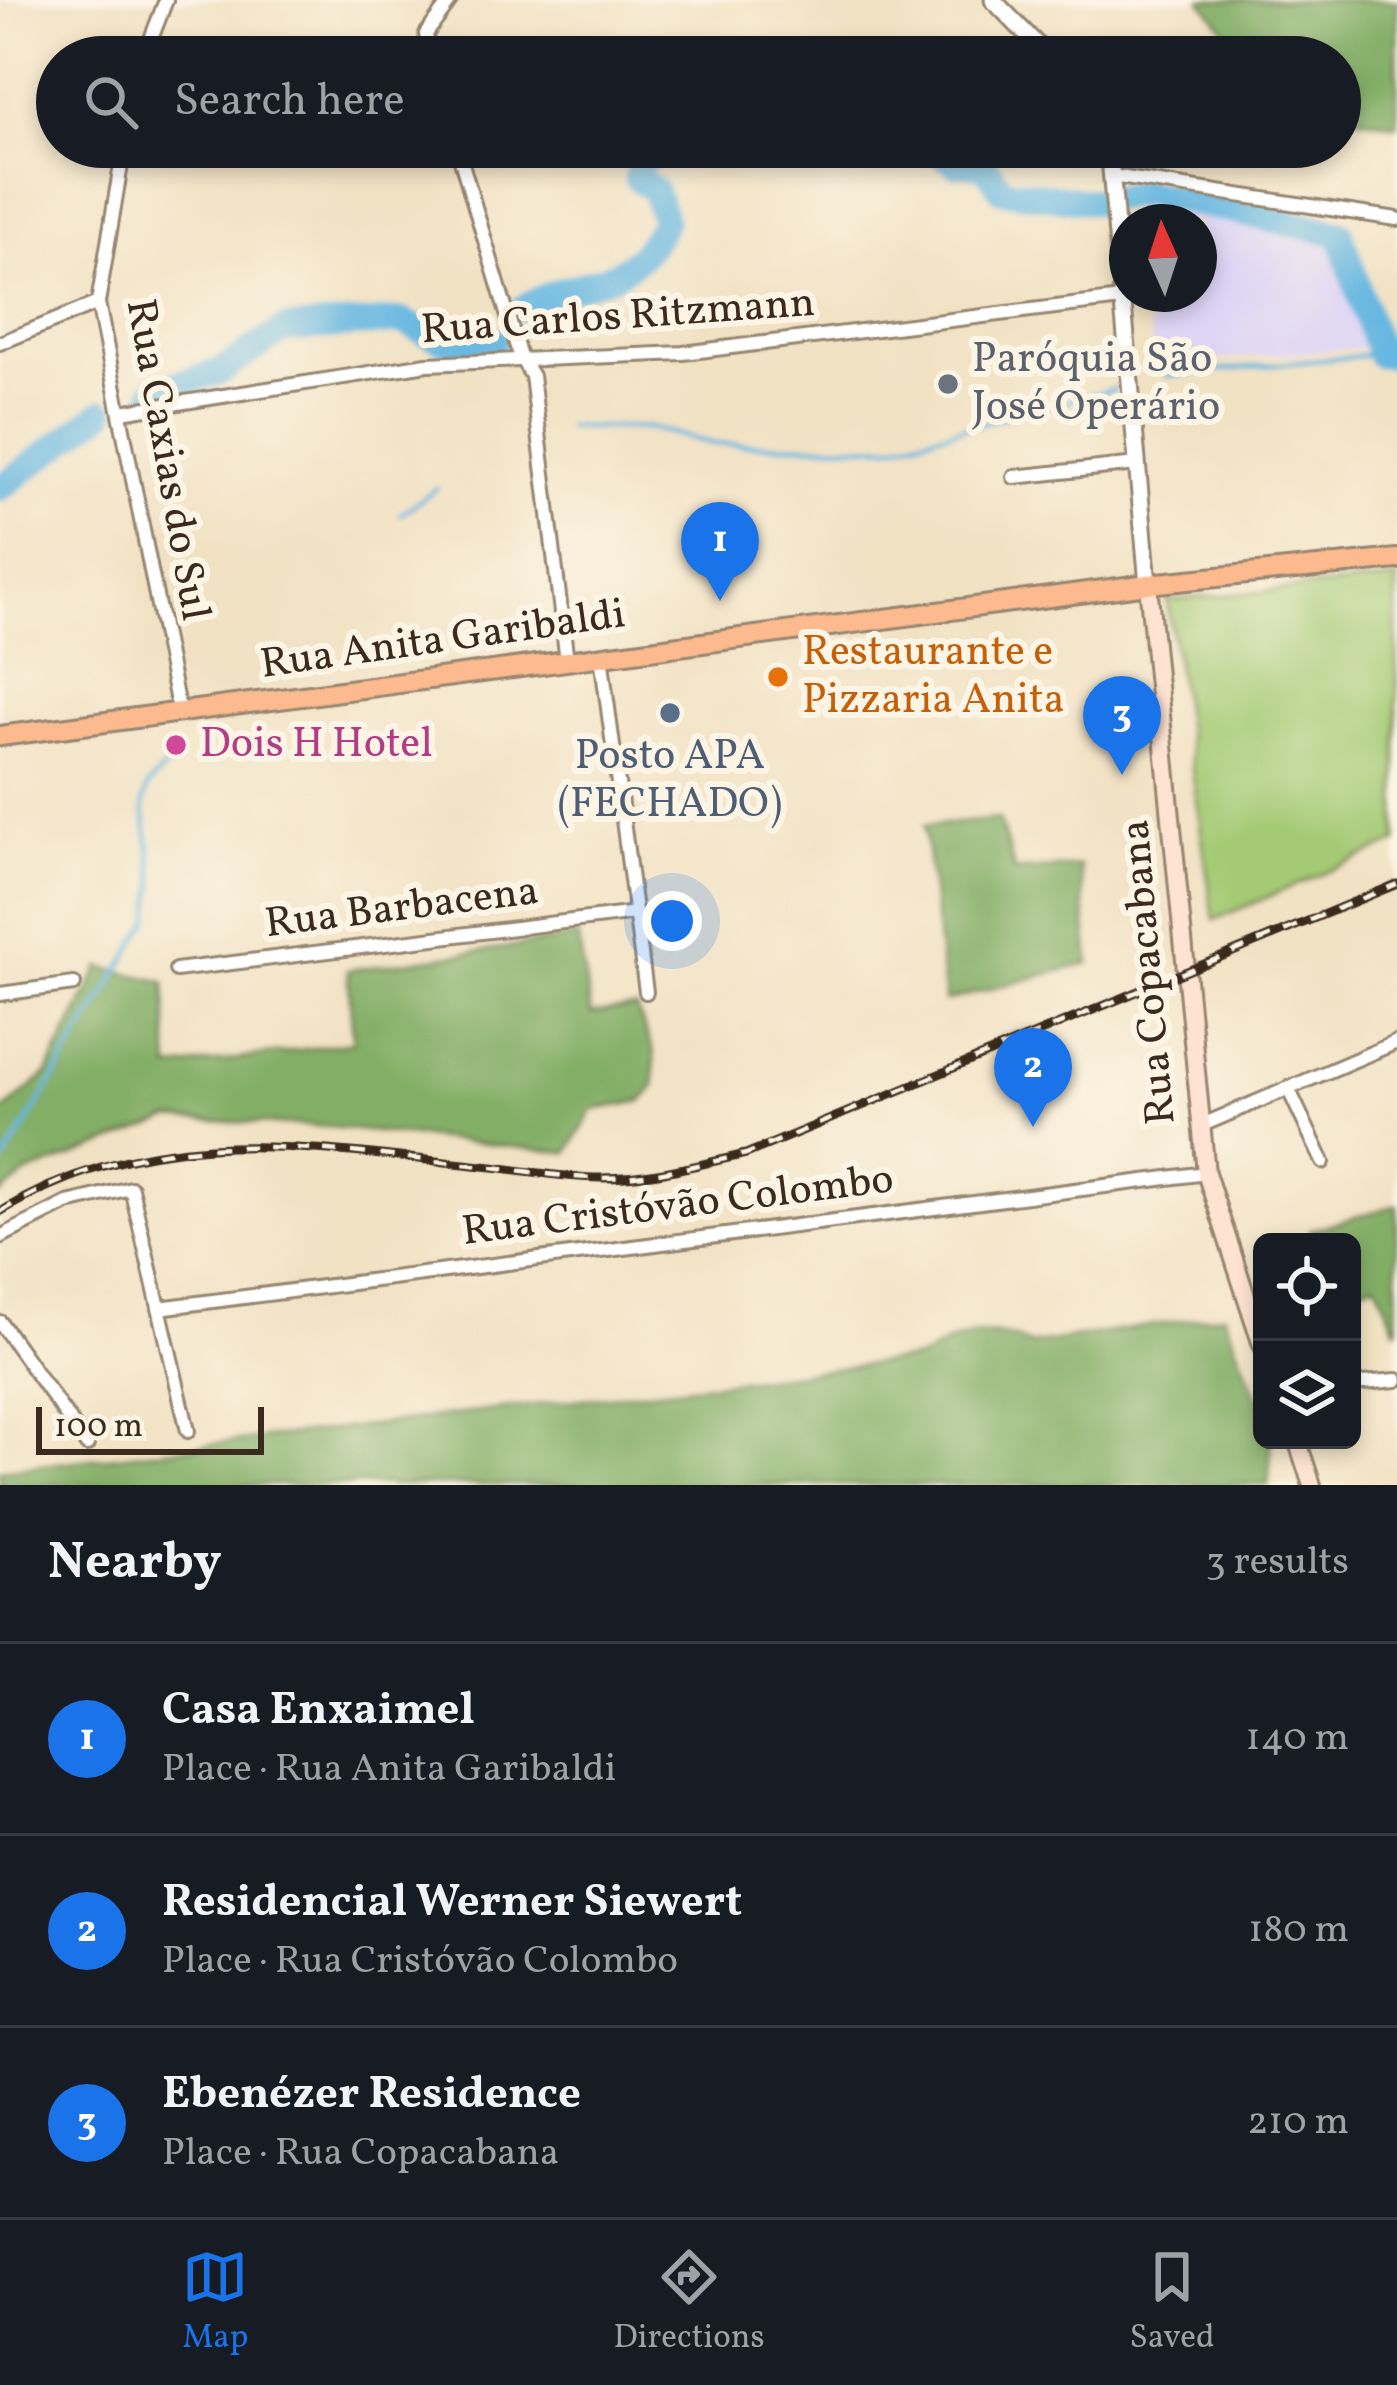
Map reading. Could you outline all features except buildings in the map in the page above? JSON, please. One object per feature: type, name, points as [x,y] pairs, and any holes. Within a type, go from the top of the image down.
[{"type":"main road","name":"Rua Anita Garibaldi","points":[[0,736],[1148,584],[1397,559]]},
{"type":"main road","name":"Rua Copacabana","points":[[1148,584],[1206,1172],[1261,1341]]},
{"type":"main road","points":[[1300,1449],[1312,1485]]},
{"type":"street","points":[[152,36],[166,0]]},
{"type":"street","points":[[426,36],[451,0]]},
{"type":"street","points":[[993,0],[1028,36]]},
{"type":"street","name":"Rua Caxias do Sul","points":[[121,168],[98,304],[178,712]]},
{"type":"street","points":[[463,168],[520,357],[532,376],[567,661]]},
{"type":"street","points":[[1111,168],[1114,204]]},
{"type":"street","points":[[1112,183],[1397,219]]},
{"type":"street","name":"Rua Carlos Ritzmann","points":[[121,412],[399,368],[520,357],[682,353],[1109,300]]},
{"type":"street","points":[[0,343],[98,304]]},
{"type":"street","points":[[1122,312],[1148,584]]},
{"type":"street","points":[[1014,477],[1137,464]]},
{"type":"street","points":[[601,656],[646,992]]},
{"type":"street","name":"Rua Barbacena","points":[[176,970],[636,913]]},
{"type":"street","points":[[0,994],[74,985]]},
{"type":"street","points":[[1200,1126],[1397,1042]]},
{"type":"street","points":[[1288,1088],[1323,1162]]},
{"type":"street","name":"Rua Cristóvão Colombo","points":[[159,1308],[1206,1172]]},
{"type":"street","points":[[0,1237],[67,1203],[131,1188],[188,1431]]},
{"type":"street","points":[[0,1322],[87,1445]]},
{"type":"street","points":[[1361,1383],[1397,1380]]},
{"type":"shaded area","points":[[1138,196],[1175,204],[1139,204]]},
{"type":"shaded area","points":[[1217,213],[1334,238],[1370,347],[1154,365],[1149,312],[1217,312]]},
{"type":"green space","points":[[1201,0],[1397,0],[1397,125],[1361,118],[1361,36],[1230,36]]},
{"type":"green space","points":[[1397,580],[1397,842],[1214,920],[1167,600]]},
{"type":"green space","points":[[999,819],[1015,871],[1080,866],[1090,963],[945,1001],[924,826]]},
{"type":"green space","points":[[578,937],[591,1014],[636,1008],[654,1052],[655,1086],[642,1101],[593,1110],[568,1153],[331,1127],[171,1119],[27,1174],[0,1195],[0,1114],[47,1074],[100,967],[165,982],[170,1069],[353,1042],[348,970]]},
{"type":"green space","points":[[1397,1205],[1397,1331],[1376,1282],[1361,1287],[1361,1233],[1310,1230]]},
{"type":"green space","points":[[1224,1314],[1253,1385],[1253,1449],[1271,1449],[1268,1485],[0,1485],[0,1470],[922,1358],[947,1343],[974,1335],[1002,1336],[1030,1345]]},
{"type":"waterway","points":[[524,308],[619,272],[650,245],[664,221],[654,190],[637,178],[640,168]]},
{"type":"waterway","points":[[987,168],[1002,190],[1096,202],[1143,192],[1340,233],[1379,354],[1397,355]]},
{"type":"waterway","points":[[154,391],[221,371],[283,330],[401,321],[447,342],[494,340]]},
{"type":"waterway","points":[[1166,376],[1379,354]]},
{"type":"waterway","points":[[567,427],[651,428],[714,444],[891,446],[1115,389]]},
{"type":"waterway","points":[[0,488],[103,412]]},
{"type":"waterway","points":[[401,514],[437,488]]},
{"type":"waterway","points":[[0,1168],[150,919],[155,884],[143,802],[148,786],[166,766]]},
{"type":"railway","points":[[0,1212],[60,1181],[121,1161],[182,1151],[307,1149],[601,1178],[656,1173],[746,1154],[1397,884]]},
{"type":"place","name":"Paróquia São José Operário","points":[[948,384]]},
{"type":"place","name":"Casa Enxaimel","points":[[720,601]]},
{"type":"place","name":"Restaurante e Pizzaria Anita","points":[[778,677]]},
{"type":"place","name":"Posto APA (FECHADO)","points":[[670,713]]},
{"type":"place","name":"Dois H Hotel","points":[[176,745]]},
{"type":"place","name":"Ebenézer Residence","points":[[1122,775]]},
{"type":"place","name":"Residencial Werner Siewert","points":[[1033,1127]]}]
